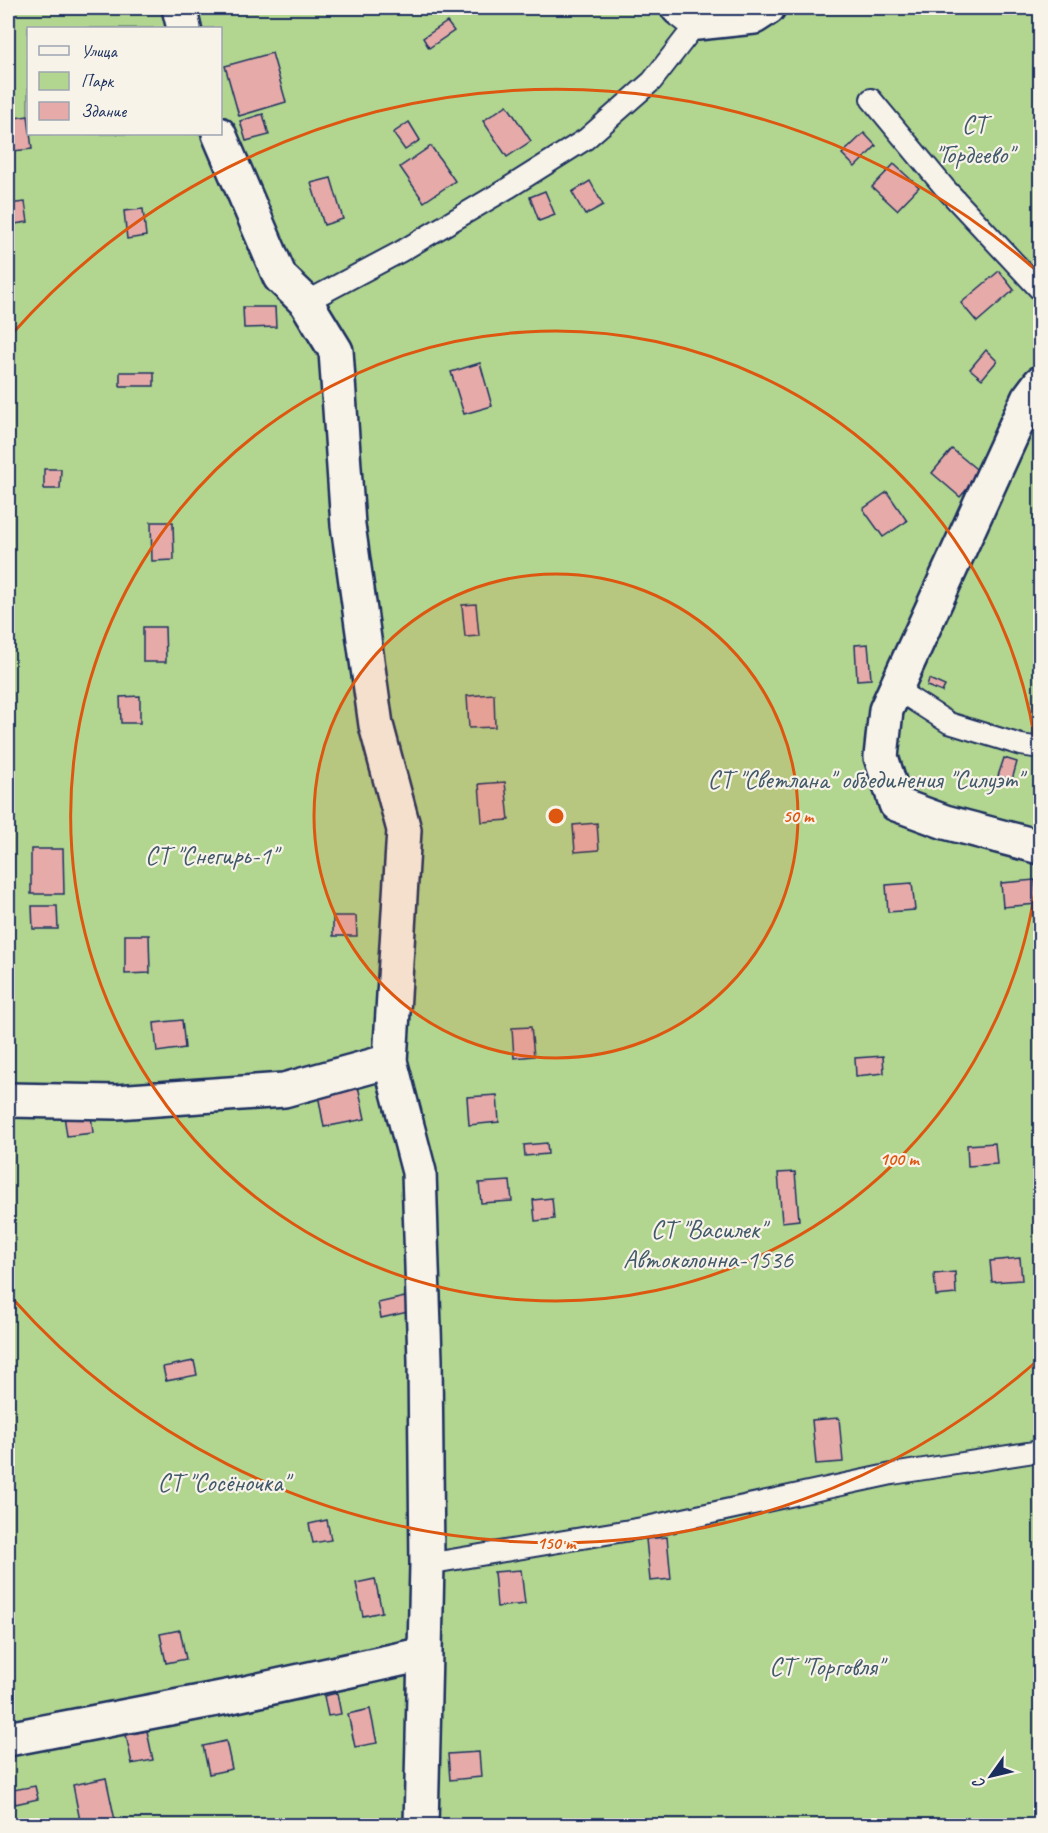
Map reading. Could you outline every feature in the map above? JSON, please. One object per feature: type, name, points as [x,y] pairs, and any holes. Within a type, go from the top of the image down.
[{"type":"street","points":[[179,8],[184,27]]},
{"type":"street","points":[[687,15],[754,17],[768,8]]},
{"type":"street","points":[[219,135],[280,277],[306,302],[336,351],[348,525],[376,725],[404,830],[390,1061],[419,1172],[425,1360],[427,1564],[421,1826]]},
{"type":"street","points":[[1041,383],[1028,399],[886,710],[881,757],[896,804],[945,822],[1041,847]]},
{"type":"street","points":[[8,1100],[116,1102],[284,1090],[390,1061]]},
{"type":"street","points":[[8,1739],[232,1696],[424,1654]]},
{"type":"lane","points":[[306,302],[400,252],[586,139],[652,81],[687,15]]},
{"type":"lane","points":[[871,99],[944,187],[1041,290]]},
{"type":"lane","points":[[896,689],[949,723],[1021,745],[1041,748]]},
{"type":"lane","points":[[427,1564],[642,1528],[892,1474],[1041,1451]]},
{"type":"green space","points":[[8,8],[1040,8],[1040,1825],[8,1826]]},
{"type":"building","points":[[447,22],[454,31],[429,48],[423,38]]},
{"type":"building","points":[[272,53],[286,102],[239,116],[225,66]]},
{"type":"building","points":[[507,105],[531,141],[507,157],[483,121]]},
{"type":"building","points":[[263,114],[269,135],[246,141],[240,121]]},
{"type":"building","points":[[27,116],[27,135],[30,135],[32,149],[13,151],[8,119]]},
{"type":"building","points":[[409,122],[420,140],[405,150],[393,133]]},
{"type":"building","points":[[864,133],[876,146],[855,167],[842,154]]},
{"type":"building","points":[[431,146],[455,181],[424,202],[400,167]]},
{"type":"building","points":[[894,164],[919,187],[897,210],[872,187]]},
{"type":"building","points":[[331,178],[343,219],[324,225],[311,183]]},
{"type":"building","points":[[590,181],[603,205],[585,215],[572,192]]},
{"type":"building","points":[[545,191],[555,215],[539,221],[530,197]]},
{"type":"building","points":[[25,202],[28,222],[8,225],[8,204]]},
{"type":"building","points":[[143,209],[146,236],[127,239],[124,211]]},
{"type":"building","points":[[999,271],[1014,290],[977,322],[961,303]]},
{"type":"building","points":[[243,307],[275,307],[276,327],[244,328]]},
{"type":"building","points":[[986,350],[997,361],[982,379],[970,369]]},
{"type":"building","points":[[480,363],[492,406],[464,414],[451,372]]},
{"type":"building","points":[[120,372],[154,372],[154,386],[120,386]]},
{"type":"building","points":[[952,449],[981,473],[960,497],[932,473]]},
{"type":"building","points":[[44,469],[61,469],[60,489],[44,489]]},
{"type":"building","points":[[887,492],[907,521],[883,537],[863,509]]},
{"type":"building","points":[[151,522],[173,522],[174,560],[152,561]]},
{"type":"building","points":[[476,604],[479,636],[465,637],[462,605]]},
{"type":"building","points":[[143,627],[165,627],[166,662],[143,662]]},
{"type":"building","points":[[868,644],[871,679],[857,680],[855,645]]},
{"type":"building","points":[[929,679],[945,686],[942,692],[927,686]]},
{"type":"building","points":[[494,694],[495,727],[469,728],[467,696]]},
{"type":"building","points":[[140,696],[140,723],[121,723],[120,697]]},
{"type":"building","points":[[1038,718],[1040,718],[1040,737],[1033,735]]},
{"type":"building","points":[[1004,758],[1017,762],[1012,780],[998,776]]},
{"type":"building","points":[[505,782],[509,820],[482,822],[479,784]]},
{"type":"building","points":[[597,823],[599,850],[575,852],[573,825]]},
{"type":"building","points":[[31,849],[63,849],[64,894],[31,894]]},
{"type":"building","points":[[1035,880],[1037,904],[1003,907],[1001,883]]},
{"type":"building","points":[[912,883],[915,910],[888,912],[886,885]]},
{"type":"building","points":[[32,906],[57,906],[58,929],[33,929]]},
{"type":"building","points":[[333,916],[356,916],[357,936],[333,936]]},
{"type":"building","points":[[125,935],[149,935],[150,973],[125,974]]},
{"type":"building","points":[[182,1020],[185,1048],[157,1052],[154,1023]]},
{"type":"building","points":[[531,1027],[534,1056],[514,1058],[512,1028]]},
{"type":"building","points":[[883,1056],[884,1073],[856,1076],[855,1058]]},
{"type":"building","points":[[357,1081],[365,1119],[324,1127],[317,1089]]},
{"type":"building","points":[[497,1095],[499,1122],[469,1125],[467,1097]]},
{"type":"building","points":[[90,1105],[93,1133],[67,1136],[63,1108]]},
{"type":"building","points":[[547,1143],[548,1154],[525,1156],[524,1145]]},
{"type":"building","points":[[995,1143],[997,1164],[968,1166],[967,1145]]},
{"type":"building","points":[[795,1172],[799,1220],[782,1222],[778,1173]]},
{"type":"building","points":[[510,1181],[512,1201],[481,1203],[479,1183]]},
{"type":"building","points":[[552,1198],[554,1219],[535,1221],[533,1200]]},
{"type":"building","points":[[1020,1258],[1022,1280],[992,1282],[990,1261]]},
{"type":"building","points":[[955,1272],[956,1294],[936,1296],[934,1274]]},
{"type":"building","points":[[405,1297],[408,1312],[381,1318],[378,1303]]},
{"type":"building","points":[[194,1361],[197,1375],[166,1381],[163,1367]]},
{"type":"building","points":[[839,1418],[843,1462],[816,1464],[812,1420]]},
{"type":"building","points":[[327,1520],[331,1540],[313,1543],[309,1524]]},
{"type":"building","points":[[667,1537],[671,1579],[650,1581],[646,1539]]},
{"type":"building","points":[[521,1570],[525,1604],[497,1607],[494,1572]]},
{"type":"building","points":[[375,1579],[382,1612],[363,1616],[356,1583]]},
{"type":"building","points":[[180,1630],[186,1659],[166,1663],[160,1634]]},
{"type":"building","points":[[337,1693],[341,1714],[328,1716],[324,1696]]},
{"type":"building","points":[[370,1709],[377,1743],[355,1747],[348,1714]]},
{"type":"building","points":[[147,1731],[153,1760],[132,1764],[126,1735]]},
{"type":"building","points":[[226,1741],[232,1769],[209,1774],[203,1746]]},
{"type":"building","points":[[479,1752],[481,1777],[450,1780],[448,1754]]},
{"type":"building","points":[[106,1778],[116,1825],[81,1826],[73,1785]]},
{"type":"building","points":[[35,1786],[38,1799],[15,1804],[13,1790]]},
{"type":"park label","name":"СТ \"Гордеево\"","points":[[974,139]]},
{"type":"park label","name":"СТ \"Светлана\" объединения \"Силуэт\"","points":[[865,779]]},
{"type":"park label","name":"СТ \"Снегирь-1\"","points":[[211,855]]},
{"type":"park label","name":"СТ \"Василек\" Автоколонна-1536","points":[[708,1244]]},
{"type":"park label","name":"СТ \"Сосёночка\"","points":[[223,1482]]},
{"type":"park label","name":"СТ \"Торговля\"","points":[[826,1666]]}]
